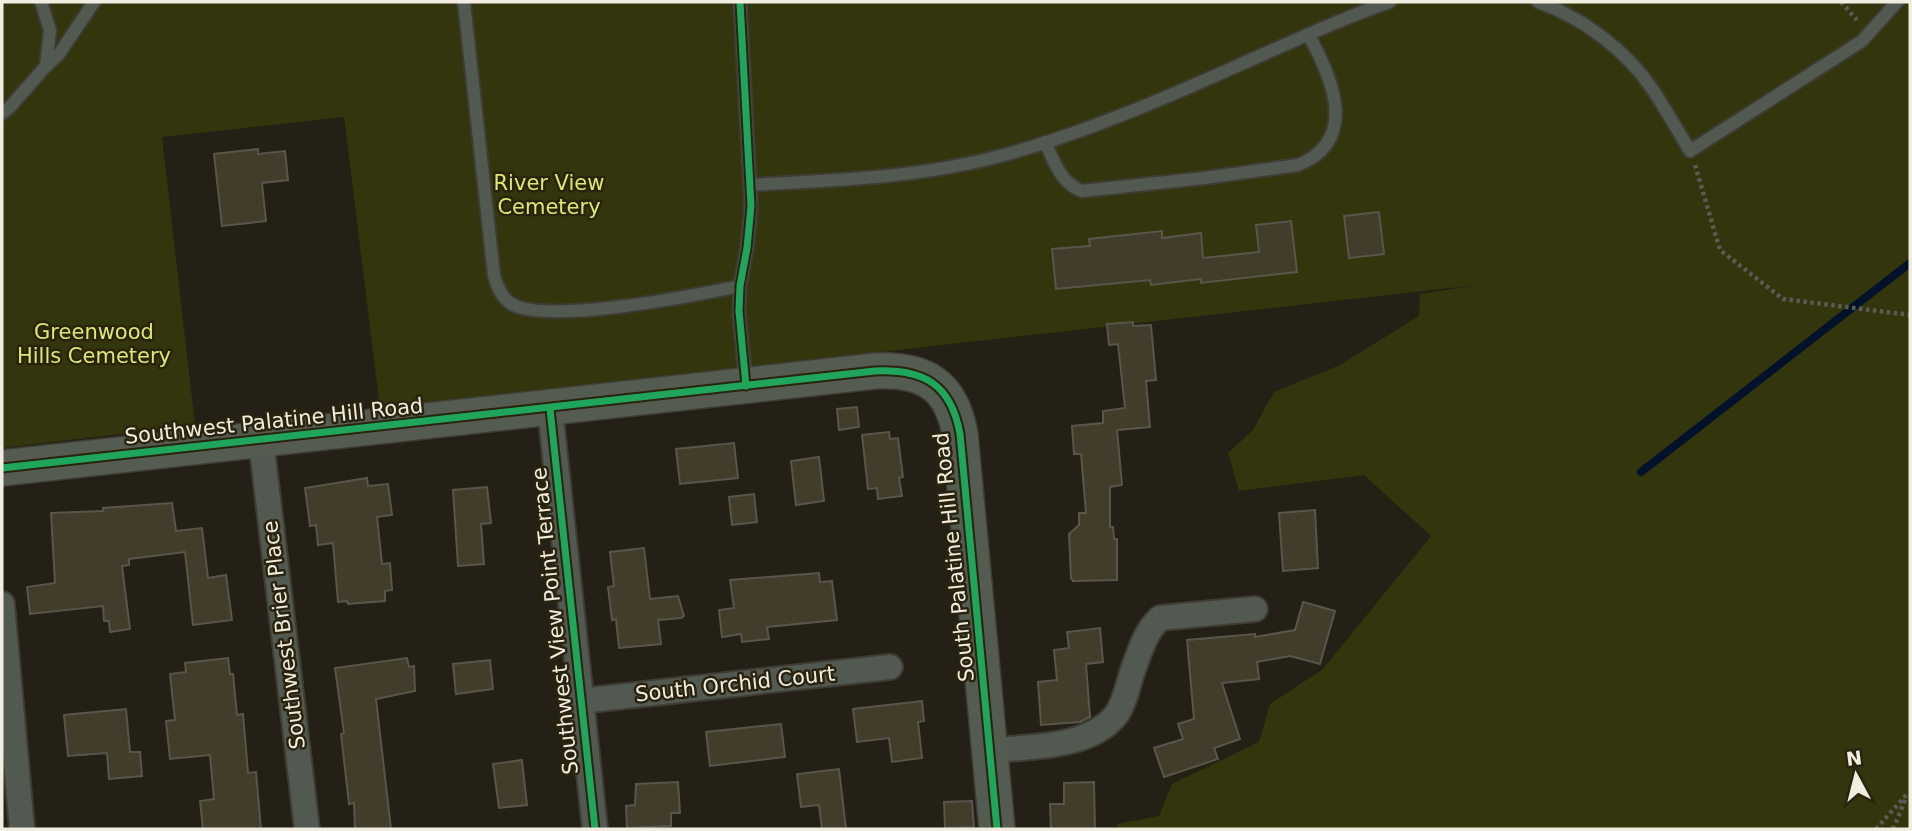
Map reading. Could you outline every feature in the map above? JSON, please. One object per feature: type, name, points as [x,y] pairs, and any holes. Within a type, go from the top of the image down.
[{"type":"street","name":"South Palatine Hill Road","points":[[550,409],[890,371],[915,374],[935,384],[951,402],[960,434],[997,829]]},
{"type":"street","name":"Southwest Palatine Hill Road","points":[[2,468],[550,409]]},
{"type":"street","name":"Southwest View Point Terrace","points":[[550,409],[595,829]]},
{"type":"street","name":"Southwest Brier Place","points":[[261,440],[307,829]]},
{"type":"street","points":[[2,604],[22,829]]},
{"type":"street","points":[[990,750],[1077,740],[1092,735],[1106,725],[1118,713],[1147,634],[1160,618],[1255,609]]},
{"type":"street","name":"South Orchid Court","points":[[580,701],[890,667]]},
{"type":"lane","points":[[41,2],[50,30],[46,66]]},
{"type":"lane","points":[[2,113],[58,54],[94,2]]},
{"type":"lane","points":[[464,2],[494,275],[498,289],[509,303],[537,312],[559,312],[676,299],[740,286]]},
{"type":"lane","points":[[740,2],[750,185],[750,226],[740,286],[740,321],[747,386]]},
{"type":"lane","points":[[750,185],[904,175],[960,166],[1045,142],[1189,87],[1308,34],[1390,2]]},
{"type":"lane","points":[[1538,2],[1590,29],[1629,61],[1652,88],[1690,151],[1862,41],[1897,2]]},
{"type":"lane","points":[[1045,142],[1064,180],[1072,188],[1082,191],[1298,166],[1311,160],[1330,138],[1336,113],[1333,89],[1308,34]]},
{"type":"path","points":[[1690,151],[1720,250],[1783,299],[1910,315]]},
{"type":"path","points":[[1876,829],[1909,793]]},
{"type":"path","points":[[1893,829],[1909,793]]},
{"type":"green space","points":[[2,2],[1910,2],[1910,829],[1118,829],[1117,824],[1159,816],[1172,784],[1259,742],[1270,704],[1323,669],[1431,536],[1364,475],[1239,491],[1228,453],[1253,430],[1274,392],[1340,365],[1419,316],[1420,294],[1477,285],[380,408],[344,117],[162,137],[195,425],[2,448]]},
{"type":"building","points":[[258,149],[258,154],[285,151],[288,180],[262,183],[266,221],[222,226],[214,154]]},
{"type":"building","points":[[1379,212],[1384,254],[1349,258],[1344,216]]},
{"type":"building","points":[[1291,221],[1297,272],[1201,283],[1201,279],[1151,285],[1150,280],[1056,289],[1052,249],[1090,246],[1089,239],[1162,231],[1162,238],[1201,233],[1203,258],[1259,252],[1256,225]]},
{"type":"building","points":[[1133,322],[1133,326],[1151,325],[1156,380],[1146,381],[1150,427],[1117,430],[1122,485],[1110,487],[1110,527],[1113,527],[1114,539],[1117,539],[1117,580],[1073,581],[1069,534],[1079,525],[1079,513],[1086,513],[1081,454],[1074,454],[1072,426],[1103,423],[1103,411],[1125,408],[1118,344],[1109,345],[1107,324]]},
{"type":"building","points":[[857,407],[859,427],[839,430],[837,409]]},
{"type":"building","points":[[889,432],[890,439],[898,438],[903,477],[899,478],[902,496],[878,499],[877,488],[868,489],[862,435]]},
{"type":"building","points":[[734,443],[738,478],[680,484],[676,449]]},
{"type":"building","points":[[819,457],[824,501],[796,505],[791,461]]},
{"type":"building","points":[[367,478],[368,486],[388,484],[392,515],[377,517],[382,564],[390,563],[392,590],[385,591],[385,601],[348,604],[347,601],[338,602],[333,543],[318,545],[316,525],[310,526],[305,488]]},
{"type":"building","points":[[487,487],[491,523],[481,524],[484,564],[458,566],[453,490]]},
{"type":"building","points":[[754,494],[757,522],[732,525],[729,497]]},
{"type":"building","points":[[172,503],[176,531],[202,528],[208,578],[226,575],[232,620],[193,625],[185,552],[129,559],[129,565],[122,566],[130,629],[110,632],[109,621],[104,621],[103,606],[30,614],[27,587],[55,583],[51,513],[103,511],[103,508]]},
{"type":"building","points":[[1315,510],[1318,568],[1283,571],[1279,513]]},
{"type":"building","points":[[644,548],[650,599],[678,596],[684,616],[658,620],[661,644],[619,648],[616,619],[612,620],[608,587],[614,586],[610,552]]},
{"type":"building","points":[[819,573],[820,582],[832,581],[837,620],[767,627],[769,639],[742,642],[741,634],[722,637],[719,610],[734,608],[730,580]]},
{"type":"building","points":[[1303,602],[1335,611],[1320,664],[1290,656],[1257,662],[1259,679],[1222,683],[1240,739],[1214,748],[1218,759],[1164,777],[1154,748],[1183,739],[1178,724],[1194,719],[1187,640],[1255,634],[1255,637],[1295,630]]},
{"type":"building","points":[[1100,628],[1103,662],[1086,664],[1090,717],[1080,722],[1041,725],[1038,682],[1057,680],[1054,650],[1069,648],[1067,632]]},
{"type":"building","points":[[228,658],[230,674],[233,674],[237,715],[243,714],[248,773],[256,772],[261,829],[203,829],[200,801],[214,799],[210,755],[170,759],[166,721],[175,720],[170,674],[186,672],[185,663]]},
{"type":"building","points":[[407,658],[409,667],[414,666],[415,691],[376,699],[391,829],[355,829],[354,803],[349,804],[341,734],[344,733],[335,668]]},
{"type":"building","points":[[490,660],[493,689],[456,694],[453,664]]},
{"type":"building","points":[[922,701],[924,721],[918,722],[922,758],[892,762],[889,738],[857,742],[853,709]]},
{"type":"building","points":[[126,709],[130,752],[140,752],[142,776],[109,779],[107,753],[68,756],[64,715]]},
{"type":"building","points":[[781,724],[785,757],[710,766],[706,732]]},
{"type":"building","points":[[522,760],[527,805],[499,808],[493,764]]},
{"type":"building","points":[[839,769],[846,829],[822,829],[819,805],[801,807],[797,774]]},
{"type":"building","points":[[678,782],[680,813],[671,813],[671,826],[627,828],[626,806],[635,805],[636,784]]},
{"type":"building","points":[[1094,782],[1095,829],[1051,829],[1050,804],[1064,804],[1064,783]]},
{"type":"building","points":[[972,801],[974,827],[945,828],[944,802]]},
{"type":"waterway","points":[[1641,472],[1910,263]]},
{"type":"cycle path","points":[[740,2],[751,206],[739,311],[746,386]]},
{"type":"cycle path","points":[[2,468],[875,371],[908,373],[921,377],[932,383],[950,403],[960,434],[997,829]]},
{"type":"cycle path","points":[[550,409],[595,829]]},
{"type":"park label","name":"River View Cemetery","points":[[549,195]]},
{"type":"park label","name":"Greenwood Hills Cemetery","points":[[94,344]]}]
